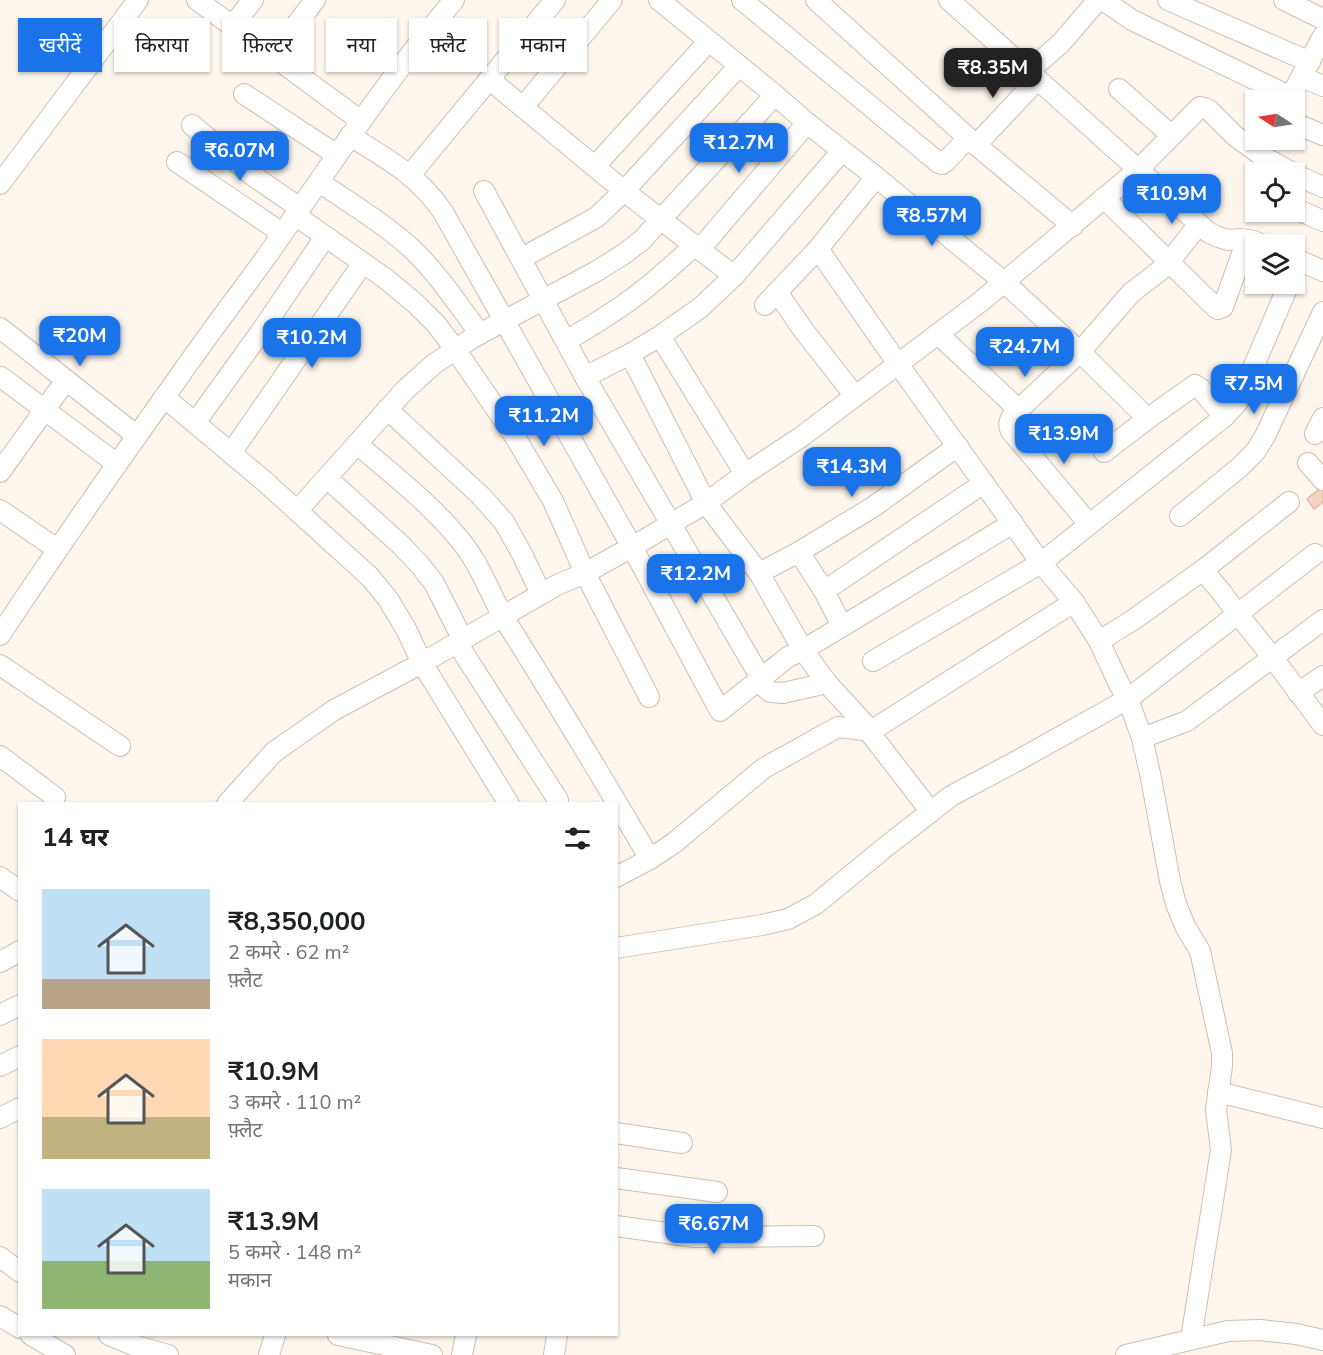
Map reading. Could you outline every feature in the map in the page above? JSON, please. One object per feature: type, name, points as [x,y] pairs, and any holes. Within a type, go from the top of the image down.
[{"type":"street","points":[[0,184],[138,0]]},
{"type":"street","points":[[238,18],[253,0]]},
{"type":"street","points":[[301,18],[315,0]]},
{"type":"street","points":[[0,634],[57,549],[355,129],[400,67],[454,0]]},
{"type":"street","points":[[410,175],[555,0]]},
{"type":"street","points":[[523,107],[612,0]]},
{"type":"street","points":[[658,0],[1004,282],[1143,414],[1150,417]]},
{"type":"street","points":[[742,0],[942,164],[972,141],[1100,0],[1132,20],[1272,90]]},
{"type":"street","points":[[816,0],[972,141],[1072,226]]},
{"type":"street","points":[[949,0],[1208,232],[1228,240],[1245,240]]},
{"type":"street","points":[[1168,0],[1306,69],[1323,86]]},
{"type":"street","points":[[1284,0],[1323,33],[1295,90]]},
{"type":"street","points":[[200,1],[222,18]]},
{"type":"street","points":[[595,166],[709,41]]},
{"type":"street","points":[[522,258],[597,217],[624,191],[739,66]]},
{"type":"street","points":[[292,72],[420,183],[434,198],[632,547],[720,711],[756,675],[803,650],[1012,523]]},
{"type":"street","points":[[489,79],[624,191],[734,276]]},
{"type":"street","points":[[1119,89],[1171,135]]},
{"type":"street","points":[[244,94],[337,155]]},
{"type":"street","points":[[297,511],[387,409],[434,364],[480,334],[624,254],[642,240],[775,95]]},
{"type":"street","points":[[229,802],[274,752],[334,710],[422,663],[557,585],[585,573],[632,547],[706,503],[801,437],[938,334],[1072,226],[1139,169],[1200,107],[1209,110],[1235,136],[1273,162]]},
{"type":"street","points":[[566,341],[630,301],[698,247],[807,123]]},
{"type":"street","points":[[192,125],[325,237],[386,279],[436,324],[514,435],[553,501],[585,573],[649,697]]},
{"type":"street","points":[[1305,128],[1323,135]]},
{"type":"street","points":[[585,377],[660,336],[700,308],[734,276],[842,151]]},
{"type":"street","points":[[177,162],[282,233]]},
{"type":"street","points":[[855,396],[804,331],[771,299],[818,249],[876,177]]},
{"type":"street","points":[[1305,179],[1323,187]]},
{"type":"street","points":[[319,182],[369,216],[412,250],[432,270],[480,334]]},
{"type":"street","points":[[484,190],[585,377],[756,675],[770,692],[783,693],[827,683]]},
{"type":"street","points":[[1104,198],[1216,309],[1221,309],[1245,260]]},
{"type":"street","points":[[1305,213],[1323,221]]},
{"type":"street","points":[[1089,524],[1011,431],[1009,421],[1080,352],[1131,293],[1169,262],[1199,224]]},
{"type":"street","points":[[195,423],[325,237]]},
{"type":"street","points":[[818,249],[1012,523],[1041,563],[1074,602],[1100,641],[1128,699],[1142,738],[1176,904],[1186,928],[1200,951],[1222,1053],[1216,1110],[1221,1150],[1191,1339]]},
{"type":"street","points":[[231,453],[363,263]]},
{"type":"street","points":[[1305,266],[1323,271]]},
{"type":"street","points":[[873,661],[1041,563],[1224,417],[1237,403],[1244,389],[1285,294]]},
{"type":"street","points":[[1180,516],[1255,452],[1265,436],[1323,312]]},
{"type":"street","points":[[0,328],[137,436]]},
{"type":"street","points":[[938,334],[1019,410]]},
{"type":"street","points":[[660,336],[745,474]]},
{"type":"street","points":[[630,354],[706,503],[759,573],[803,650],[827,683],[871,731],[870,733],[931,812]]},
{"type":"street","points":[[1,377],[117,464]]},
{"type":"street","points":[[0,472],[66,380]]},
{"type":"street","points":[[1104,452],[1195,385],[1224,417]]},
{"type":"street","points":[[164,397],[297,511],[370,577],[382,591],[406,629],[422,663],[507,802]]},
{"type":"street","points":[[387,409],[481,496],[504,522],[541,594]]},
{"type":"street","points":[[357,444],[445,522],[463,543],[503,616],[616,802]]},
{"type":"street","points":[[759,573],[799,552],[873,507],[958,446]]},
{"type":"street","points":[[1308,463],[1323,480]]},
{"type":"street","points":[[327,478],[401,545],[434,583],[460,641],[558,800]]},
{"type":"street","points":[[824,591],[984,483]]},
{"type":"street","points":[[1100,641],[1203,570],[1289,502]]},
{"type":"street","points":[[0,510],[57,549]]},
{"type":"street","points":[[799,552],[824,591],[842,626]]},
{"type":"street","points":[[618,948],[762,925],[788,919],[816,904],[951,796],[1128,699],[1315,554]]},
{"type":"street","points":[[1203,570],[1274,658],[1323,725]]},
{"type":"street","points":[[618,876],[674,843],[764,768],[838,727],[871,731],[1074,602]]},
{"type":"street","points":[[1142,738],[1187,721],[1323,620]]},
{"type":"street","points":[[0,665],[120,746]]},
{"type":"street","points":[[1298,693],[1323,675]]},
{"type":"street","points":[[0,756],[55,797]]},
{"type":"street","points":[[618,805],[650,859]]},
{"type":"street","points":[[0,877],[18,890]]},
{"type":"street","points":[[0,962],[18,952]]},
{"type":"street","points":[[0,1015],[18,1006]]},
{"type":"street","points":[[0,1066],[18,1057]]},
{"type":"street","points":[[1218,1092],[1323,1118]]},
{"type":"street","points":[[0,1118],[18,1109]]},
{"type":"street","points":[[618,1132],[682,1143]]},
{"type":"street","points":[[618,1178],[717,1192]]},
{"type":"street","points":[[618,1226],[695,1237],[814,1236]]},
{"type":"street","points":[[0,1257],[18,1270]]},
{"type":"street","points":[[0,1316],[18,1327]]},
{"type":"street","points":[[1126,1355],[1228,1331],[1260,1330],[1323,1340]]},
{"type":"street","points":[[33,1336],[65,1355]]},
{"type":"street","points":[[111,1336],[164,1354]]},
{"type":"street","points":[[269,1355],[275,1336]]},
{"type":"street","points":[[343,1336],[432,1355]]},
{"type":"street","points":[[462,1355],[466,1336]]},
{"type":"street","points":[[554,1355],[557,1336]]},
{"type":"building","points":[[1323,486],[1323,502],[1314,509],[1307,499]]}]
